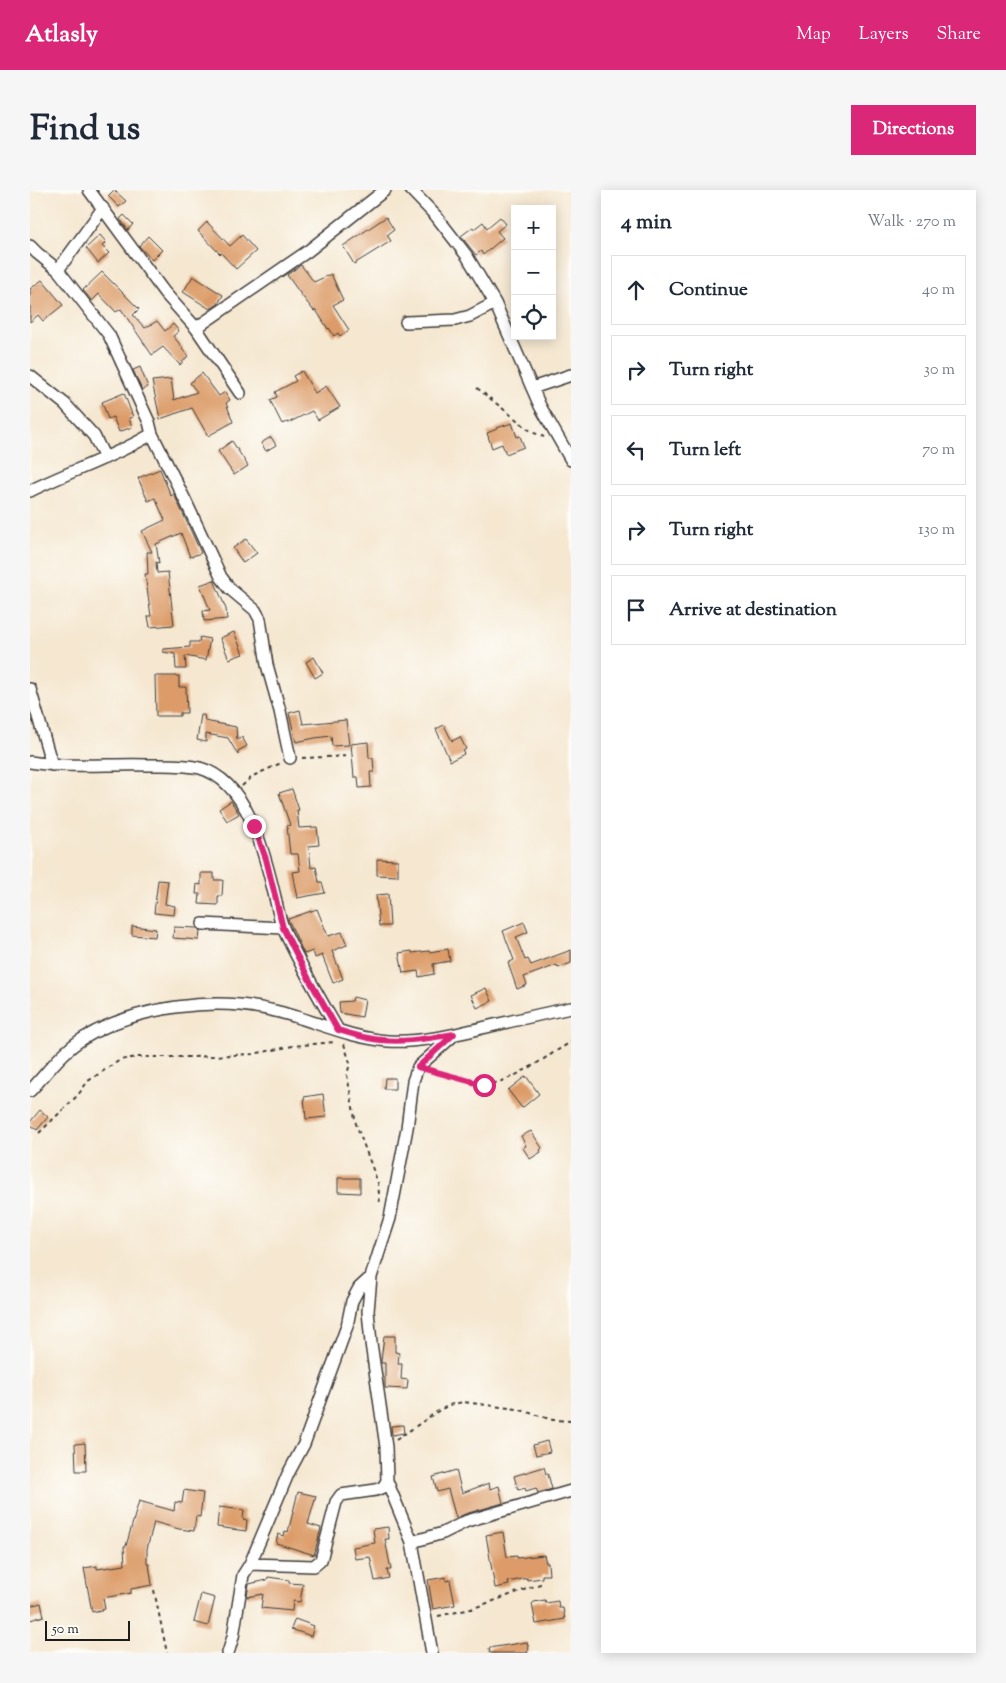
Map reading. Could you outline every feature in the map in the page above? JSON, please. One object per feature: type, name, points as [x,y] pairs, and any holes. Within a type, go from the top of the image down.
[{"type":"street","points":[[196,328],[308,251],[385,190]]},
{"type":"street","points":[[411,190],[436,216],[467,256],[495,303],[532,388],[556,436],[571,460]]},
{"type":"street","points":[[92,191],[134,253],[164,292],[196,328],[240,393]]},
{"type":"street","points":[[58,270],[103,208]]},
{"type":"street","points":[[30,246],[37,254],[58,270],[109,335],[149,422],[152,434],[221,577],[230,589],[255,610],[260,619],[266,666],[280,710],[290,758]]},
{"type":"street","points":[[406,322],[454,320],[470,316],[495,303]]},
{"type":"street","points":[[532,388],[571,375]]},
{"type":"street","points":[[30,376],[65,404],[94,436],[105,458]]},
{"type":"street","points":[[30,491],[105,458],[152,434]]},
{"type":"street","points":[[30,689],[52,765]]},
{"type":"street","points":[[30,762],[52,765],[181,765],[202,769],[220,778],[235,793],[254,826],[266,859],[283,928],[338,1030]]},
{"type":"street","points":[[203,924],[283,928]]},
{"type":"street","points":[[30,1091],[64,1053],[83,1039],[101,1029],[131,1017],[165,1008],[219,1004],[249,1006],[276,1011],[370,1039],[390,1041],[419,1040],[454,1034],[571,1008]]},
{"type":"street","points":[[432,1653],[412,1542],[387,1481],[386,1447],[368,1311],[370,1277],[390,1218],[407,1128],[413,1081],[418,1067],[454,1034]]},
{"type":"street","points":[[228,1653],[233,1637],[243,1575],[250,1564],[288,1474],[304,1444],[347,1326],[352,1301],[359,1288],[370,1277]]},
{"type":"street","points":[[250,1564],[314,1566],[321,1560],[336,1502],[341,1495],[376,1490],[384,1486],[387,1481]]},
{"type":"street","points":[[412,1542],[444,1533],[467,1521],[571,1491]]},
{"type":"path","points":[[477,388],[532,432],[543,437],[556,436]]},
{"type":"path","points":[[39,1133],[78,1096],[88,1081],[120,1060],[136,1056],[192,1057],[253,1054],[293,1046],[343,1041],[350,1063],[348,1074],[356,1124],[378,1183],[380,1205]]},
{"type":"path","points":[[418,1067],[484,1085],[510,1078],[571,1042]]},
{"type":"path","points":[[386,1447],[435,1413],[449,1405],[463,1402],[517,1409],[553,1420],[571,1421]]},
{"type":"path","points":[[426,1618],[471,1609],[543,1582]]},
{"type":"path","points":[[154,1590],[167,1653]]},
{"type":"building","points":[[114,190],[126,201],[119,207],[108,196]]},
{"type":"building","points":[[124,215],[133,224],[128,230],[120,219]]},
{"type":"building","points":[[386,217],[394,230],[387,235],[391,241],[354,264],[343,246]]},
{"type":"building","points":[[500,217],[506,224],[497,231],[503,238],[483,255],[481,251],[476,255],[461,236],[483,222],[487,228]]},
{"type":"building","points":[[207,222],[230,246],[242,235],[256,251],[236,269],[198,231]]},
{"type":"building","points":[[100,235],[106,242],[102,246],[109,253],[98,263],[86,248]]},
{"type":"building","points":[[148,236],[162,250],[152,260],[139,246]]},
{"type":"building","points":[[301,265],[314,282],[331,274],[343,300],[333,305],[349,330],[340,336],[338,333],[334,336],[316,310],[314,311],[287,275]]},
{"type":"building","points":[[102,272],[139,309],[133,315],[145,328],[157,321],[165,331],[173,324],[179,331],[173,336],[188,356],[180,365],[163,347],[152,355],[121,309],[116,312],[99,294],[92,301],[83,290]]},
{"type":"building","points":[[193,276],[223,295],[218,304],[210,309],[183,292]]},
{"type":"building","points":[[42,280],[63,305],[43,321],[38,315],[30,322],[30,289]]},
{"type":"building","points":[[140,367],[148,387],[142,390],[133,370]]},
{"type":"building","points":[[302,371],[315,393],[326,386],[340,407],[318,420],[312,411],[282,424],[270,400],[277,397],[275,392],[296,381],[293,376]]},
{"type":"building","points":[[202,373],[219,396],[225,392],[230,400],[226,403],[233,422],[208,436],[192,408],[160,419],[152,381],[171,379],[174,400],[197,392],[190,383]]},
{"type":"building","points":[[124,393],[133,417],[129,418],[132,427],[119,432],[113,417],[108,419],[102,402]]},
{"type":"building","points":[[512,423],[517,437],[520,436],[524,447],[506,454],[502,444],[492,448],[487,433]]},
{"type":"building","points":[[271,437],[276,445],[266,451],[261,443]]},
{"type":"building","points":[[232,441],[248,466],[234,475],[218,451]]},
{"type":"building","points":[[160,469],[171,496],[174,494],[201,553],[190,557],[181,533],[156,544],[159,563],[156,562],[157,573],[168,572],[174,625],[150,627],[148,616],[151,616],[145,574],[148,574],[147,552],[152,552],[142,531],[165,520],[155,498],[148,501],[138,478]]},
{"type":"building","points":[[246,539],[257,553],[243,563],[233,548]]},
{"type":"building","points":[[214,580],[226,609],[227,619],[204,621],[203,611],[210,610],[200,585]]},
{"type":"building","points":[[234,632],[243,654],[229,659],[220,638]]},
{"type":"building","points":[[200,637],[210,639],[206,660],[185,656],[186,669],[176,669],[175,654],[163,652],[163,649],[190,647],[190,642],[199,642]]},
{"type":"building","points":[[314,657],[323,673],[315,678],[306,662]]},
{"type":"building","points":[[155,676],[179,676],[179,687],[186,687],[187,713],[180,713],[180,716],[156,716]]},
{"type":"building","points":[[300,710],[303,724],[346,720],[349,745],[332,746],[331,736],[296,742],[289,713]]},
{"type":"building","points":[[201,715],[204,715],[205,721],[236,727],[237,740],[242,737],[247,746],[238,751],[238,755],[228,738],[206,734],[206,742],[197,740]]},
{"type":"building","points":[[444,725],[452,741],[460,737],[466,749],[463,751],[464,754],[450,761],[436,729]]},
{"type":"building","points":[[368,742],[369,758],[373,758],[374,772],[370,772],[371,787],[359,788],[358,777],[354,777],[351,744]]},
{"type":"building","points":[[292,789],[299,810],[297,810],[299,828],[317,827],[319,845],[309,846],[311,868],[316,867],[319,882],[322,882],[325,893],[297,898],[292,872],[300,871],[298,854],[290,854],[287,826],[290,825],[279,793]]},
{"type":"building","points":[[231,801],[239,814],[227,821],[219,809]]},
{"type":"building","points":[[377,859],[398,860],[398,876],[377,875]]},
{"type":"building","points":[[201,873],[214,873],[214,880],[223,880],[222,896],[218,896],[218,905],[199,904],[200,894],[196,894],[197,884],[201,885]]},
{"type":"building","points":[[158,880],[168,881],[165,904],[175,906],[174,915],[154,913]]},
{"type":"building","points":[[388,894],[390,926],[379,926],[376,895]]},
{"type":"building","points":[[317,909],[328,936],[342,932],[347,945],[332,951],[343,979],[333,983],[322,955],[315,958],[313,951],[304,954],[288,919]]},
{"type":"building","points":[[524,922],[528,932],[516,937],[525,960],[528,959],[531,965],[571,950],[571,963],[558,968],[557,965],[524,977],[527,985],[517,989],[508,963],[514,960],[503,931]]},
{"type":"building","points":[[132,926],[156,929],[155,937],[132,935]]},
{"type":"building","points":[[174,927],[197,928],[200,931],[199,940],[173,938]]},
{"type":"building","points":[[448,949],[450,961],[433,964],[434,974],[419,977],[418,971],[403,973],[399,953]]},
{"type":"building","points":[[486,988],[492,1001],[477,1008],[471,995]]},
{"type":"building","points":[[353,997],[365,1000],[362,1017],[340,1013],[339,1002],[352,1001]]},
{"type":"building","points":[[526,1076],[539,1094],[522,1108],[508,1090]]},
{"type":"building","points":[[385,1078],[395,1078],[395,1089],[384,1089]]},
{"type":"building","points":[[323,1094],[326,1117],[306,1119],[304,1097]]},
{"type":"building","points":[[40,1110],[48,1117],[37,1130],[30,1122]]},
{"type":"building","points":[[531,1131],[542,1148],[541,1152],[530,1159],[523,1148],[526,1146],[521,1136]]},
{"type":"building","points":[[338,1178],[360,1178],[360,1193],[338,1192]]},
{"type":"building","points":[[384,1336],[395,1336],[395,1352],[399,1353],[398,1364],[402,1364],[401,1379],[408,1380],[407,1389],[385,1388],[385,1363],[381,1363]]},
{"type":"building","points":[[403,1425],[404,1433],[392,1435],[391,1426]]},
{"type":"building","points":[[547,1441],[550,1452],[536,1455],[533,1445]]},
{"type":"building","points":[[85,1443],[86,1471],[76,1471],[75,1444]]},
{"type":"building","points":[[544,1467],[552,1489],[538,1493],[536,1488],[526,1491],[525,1488],[518,1490],[514,1476]]},
{"type":"building","points":[[456,1470],[462,1493],[489,1483],[490,1489],[499,1486],[503,1503],[456,1518],[448,1489],[437,1492],[433,1477]]},
{"type":"building","points":[[184,1490],[203,1493],[200,1517],[196,1516],[194,1531],[154,1522],[147,1549],[147,1564],[149,1564],[152,1585],[131,1589],[131,1593],[103,1598],[105,1609],[92,1612],[84,1568],[97,1566],[97,1569],[125,1565],[124,1546],[126,1546],[139,1501],[174,1511],[175,1502],[182,1503]]},
{"type":"building","points":[[298,1492],[316,1496],[308,1524],[321,1528],[314,1555],[276,1543],[278,1534],[284,1536],[285,1531],[288,1532]]},
{"type":"building","points":[[219,1507],[244,1510],[243,1519],[247,1520],[246,1531],[217,1527]]},
{"type":"building","points":[[388,1527],[389,1539],[385,1539],[391,1570],[387,1570],[389,1578],[375,1581],[370,1557],[355,1559],[353,1547],[375,1543],[373,1529]]},
{"type":"building","points":[[503,1532],[507,1557],[517,1556],[517,1558],[544,1555],[546,1563],[548,1563],[549,1575],[542,1575],[542,1578],[527,1580],[527,1578],[508,1582],[509,1585],[495,1588],[486,1535]]},
{"type":"building","points":[[268,1577],[289,1580],[289,1583],[303,1584],[300,1602],[293,1601],[292,1611],[261,1608],[263,1594],[247,1597],[249,1584],[267,1580]]},
{"type":"building","points":[[446,1577],[446,1581],[450,1580],[455,1605],[433,1609],[428,1580]]},
{"type":"building","points":[[201,1594],[215,1598],[208,1626],[194,1622]]},
{"type":"building","points":[[545,1600],[546,1603],[558,1601],[559,1608],[563,1608],[565,1619],[536,1624],[532,1604]]},
{"type":"building","points":[[41,1603],[44,1616],[30,1620],[30,1606]]},
{"type":"building","points":[[295,1619],[314,1626],[311,1636],[291,1629]]},
{"type":"building","points":[[527,1642],[528,1653],[490,1653],[489,1648]]},
{"type":"route","points":[[254,826],[266,859],[283,928],[338,1030],[370,1039],[390,1041],[419,1040],[454,1034],[418,1067],[484,1085]]}]
